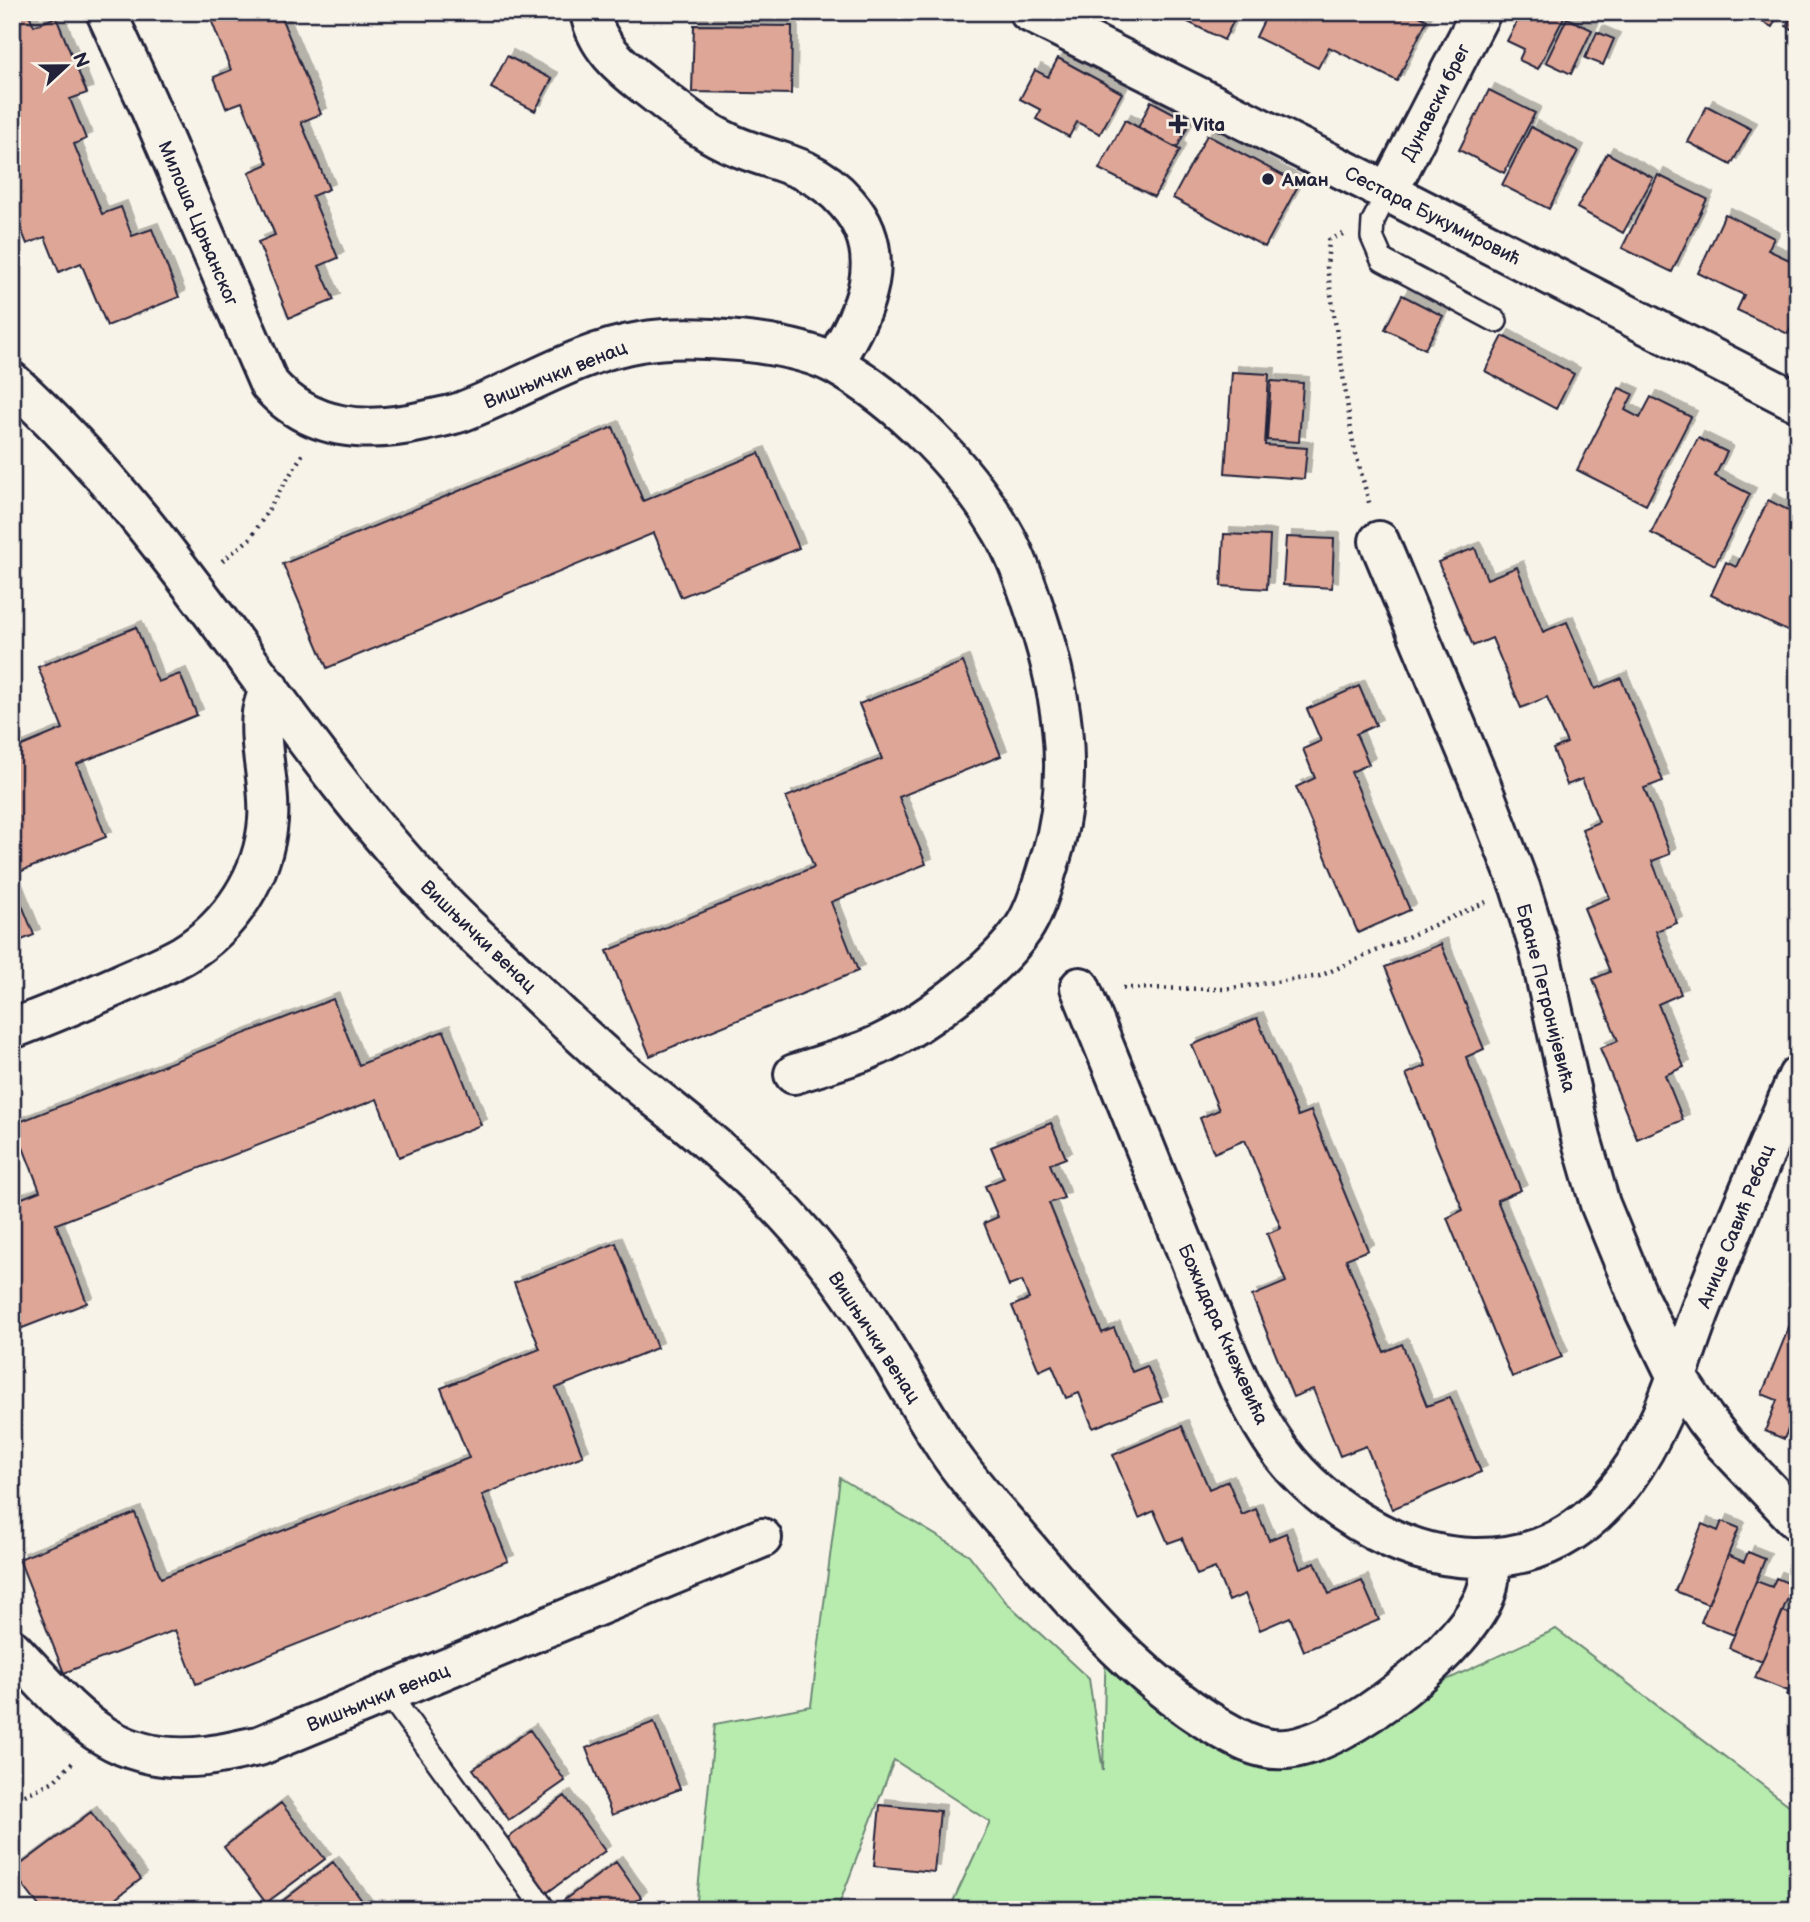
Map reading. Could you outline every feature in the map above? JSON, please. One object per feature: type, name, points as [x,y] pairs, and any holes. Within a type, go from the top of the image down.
[{"type":"street","name":"Милоша Црњанског","points":[[106,12],[269,384],[281,397],[317,419]]},
{"type":"street","points":[[590,12],[601,42],[612,58],[644,85],[724,141],[806,171],[838,194],[859,217],[870,246],[871,271],[865,302],[857,323],[833,363]]},
{"type":"street","name":"Сестара Букумировић","points":[[1029,12],[1798,402]]},
{"type":"street","name":"Дунавски брег","points":[[1388,192],[1481,12]]},
{"type":"street","name":"Вишњички венац","points":[[317,419],[354,428],[378,429],[459,413],[589,357],[637,342],[672,338],[748,342],[789,348],[833,363],[892,403],[923,430],[1003,531],[1021,572],[1055,673],[1065,757],[1063,801],[1057,837],[1030,917],[1021,932],[992,964],[944,1004],[899,1035],[868,1049],[794,1074]]},
{"type":"street","name":"Вишњички венац","points":[[12,382],[62,428],[91,460],[192,584],[365,815],[439,899],[619,1068],[710,1141],[784,1214],[830,1266],[867,1319],[965,1474],[1062,1587],[1133,1661],[1173,1696],[1216,1725],[1258,1746],[1285,1750],[1319,1741],[1390,1699],[1461,1633],[1480,1606],[1488,1588],[1490,1558]]},
{"type":"street","name":"Бране Петронијевића","points":[[1379,541],[1481,785],[1520,887],[1539,948],[1565,1057],[1573,1104],[1600,1204],[1649,1323],[1678,1379]]},
{"type":"street","points":[[12,1029],[115,987],[184,954],[206,939],[228,918],[241,900],[261,856],[268,821],[269,794],[262,713],[269,688]]},
{"type":"street","name":"Божидара Кнежевића","points":[[1080,987],[1202,1289],[1242,1383],[1271,1438],[1308,1482],[1337,1507],[1371,1530],[1406,1545],[1447,1556],[1490,1558]]},
{"type":"street","name":"Анице Савић Ребац","points":[[1490,1558],[1539,1548],[1566,1536],[1608,1501],[1639,1459],[1667,1406],[1699,1316],[1798,1076]]},
{"type":"street","points":[[1678,1379],[1724,1443],[1798,1521]]},
{"type":"street","name":"Вишњички венац","points":[[12,1649],[62,1702],[100,1734],[124,1748],[174,1758],[206,1756],[259,1746],[762,1538]]},
{"type":"lane","points":[[1388,192],[1373,221],[1372,237],[1382,260],[1496,321]]},
{"type":"lane","points":[[388,1693],[545,1910]]},
{"type":"path","points":[[1329,240],[1327,267],[1353,443],[1379,541]]},
{"type":"path","points":[[192,584],[251,538],[317,419]]},
{"type":"path","points":[[1080,987],[1224,989],[1320,976],[1520,887]]},
{"type":"path","points":[[12,1801],[54,1781]]},
{"type":"green space","points":[[840,1478],[969,1555],[1006,1602],[1089,1679],[1103,1771],[1106,1634],[1235,1737],[1348,1726],[1556,1629],[1798,1812],[1798,1910],[949,1910],[990,1822],[894,1760],[837,1910],[696,1910],[715,1724],[811,1706]]},
{"type":"building","points":[[12,12],[28,12],[34,26],[56,17],[87,93],[70,99],[86,139],[74,144],[102,214],[121,207],[132,236],[152,229],[179,297],[107,326],[81,263],[59,272],[45,237],[27,244],[12,207]]},
{"type":"building","points":[[208,12],[279,12],[321,114],[301,122],[329,189],[312,196],[338,258],[319,266],[334,300],[289,318],[258,242],[275,235],[249,172],[268,164],[242,102],[226,108],[214,77],[231,70]]},
{"type":"building","points":[[1168,12],[1238,12],[1224,40]]},
{"type":"building","points":[[1268,12],[1412,12],[1427,20],[1397,81],[1329,47],[1318,68],[1256,37]]},
{"type":"building","points":[[1522,12],[1556,12],[1564,17],[1538,69],[1519,60],[1524,49],[1507,41]]},
{"type":"building","points":[[1742,12],[1780,12],[1772,27]]},
{"type":"building","points":[[1793,12],[1798,12],[1798,32],[1786,26]]},
{"type":"building","points":[[1567,18],[1592,30],[1571,74],[1546,62]]},
{"type":"building","points":[[694,25],[792,26],[791,94],[692,92]]},
{"type":"building","points":[[1597,32],[1614,39],[1603,65],[1585,58]]},
{"type":"building","points":[[507,56],[552,79],[535,111],[491,88]]},
{"type":"building","points":[[1058,58],[1122,93],[1100,134],[1077,122],[1069,137],[1036,119],[1041,110],[1020,99],[1035,70],[1048,77]]},
{"type":"building","points":[[1489,90],[1535,113],[1504,173],[1459,150]]},
{"type":"building","points":[[1151,101],[1190,122],[1177,148],[1138,128]]},
{"type":"building","points":[[1707,106],[1751,129],[1731,165],[1688,142]]},
{"type":"building","points":[[1125,120],[1180,150],[1154,197],[1099,169]]},
{"type":"building","points":[[1531,127],[1578,151],[1549,209],[1502,185]]},
{"type":"building","points":[[1207,135],[1299,184],[1265,247],[1173,198]]},
{"type":"building","points":[[1607,153],[1653,178],[1623,233],[1577,208]]},
{"type":"building","points":[[1658,175],[1707,199],[1672,272],[1622,248]]},
{"type":"building","points":[[1725,214],[1774,238],[1768,250],[1798,264],[1798,313],[1788,334],[1737,310],[1744,295],[1698,273]]},
{"type":"building","points":[[1402,295],[1443,316],[1425,349],[1385,329]]},
{"type":"building","points":[[1503,336],[1574,374],[1556,409],[1485,371]]},
{"type":"building","points":[[1232,372],[1269,374],[1265,445],[1307,448],[1304,479],[1225,473]]},
{"type":"building","points":[[1271,381],[1303,383],[1299,442],[1267,440]]},
{"type":"building","points":[[1619,388],[1633,394],[1625,410],[1640,418],[1651,397],[1691,417],[1646,505],[1577,470]]},
{"type":"building","points":[[613,427],[643,501],[759,453],[799,548],[681,597],[654,533],[327,668],[283,564]]},
{"type":"building","points":[[1698,438],[1727,452],[1715,476],[1750,494],[1715,565],[1651,533]]},
{"type":"building","points":[[1768,500],[1798,515],[1798,583],[1790,599],[1798,603],[1798,636],[1711,595],[1726,562],[1736,567]]},
{"type":"building","points":[[1224,534],[1270,536],[1267,589],[1221,586]]},
{"type":"building","points":[[1286,537],[1334,539],[1332,588],[1283,585]]},
{"type":"building","points":[[1475,548],[1487,579],[1517,567],[1543,632],[1567,622],[1595,689],[1621,678],[1663,781],[1644,788],[1670,854],[1652,861],[1677,923],[1656,931],[1681,994],[1658,1004],[1684,1067],[1665,1075],[1683,1120],[1637,1139],[1600,1048],[1618,1041],[1593,979],[1610,972],[1584,908],[1610,898],[1582,829],[1599,822],[1582,779],[1567,785],[1553,749],[1567,743],[1547,697],[1521,708],[1492,638],[1473,646],[1438,562]]},
{"type":"building","points":[[136,627],[158,682],[180,674],[197,715],[77,764],[106,837],[12,875],[12,750],[63,729],[38,667]]},
{"type":"building","points":[[963,662],[1001,756],[899,797],[926,864],[831,902],[858,971],[650,1056],[607,951],[814,867],[786,797],[882,759],[859,704]]},
{"type":"building","points":[[1359,686],[1376,725],[1356,734],[1369,764],[1351,772],[1410,910],[1358,933],[1296,787],[1315,778],[1303,749],[1321,741],[1307,709]]},
{"type":"building","points":[[12,880],[34,935],[12,944]]},
{"type":"building","points":[[1441,944],[1484,1049],[1466,1057],[1521,1190],[1497,1200],[1562,1357],[1512,1377],[1447,1218],[1463,1210],[1406,1074],[1426,1066],[1385,967]]},
{"type":"building","points":[[333,999],[359,1065],[444,1031],[481,1125],[399,1157],[377,1099],[56,1224],[87,1303],[12,1332],[12,1202],[40,1191],[14,1124]]},
{"type":"building","points":[[1257,1018],[1298,1116],[1311,1111],[1368,1250],[1346,1259],[1384,1352],[1402,1344],[1427,1406],[1450,1397],[1481,1472],[1392,1509],[1366,1446],[1340,1456],[1313,1389],[1293,1397],[1252,1296],[1286,1282],[1267,1234],[1281,1228],[1245,1140],[1214,1153],[1200,1118],[1219,1110],[1192,1045]]},
{"type":"building","points":[[1051,1123],[1066,1158],[1050,1164],[1064,1198],[1049,1203],[1102,1333],[1114,1328],[1132,1372],[1147,1366],[1162,1401],[1093,1428],[1079,1393],[1066,1398],[1052,1365],[1039,1371],[1012,1306],[1029,1299],[1022,1281],[1009,1286],[984,1223],[998,1217],[985,1186],[1004,1178],[991,1147]]},
{"type":"building","points":[[616,1243],[657,1348],[556,1388],[583,1456],[482,1495],[508,1561],[196,1684],[175,1630],[64,1673],[19,1559],[135,1513],[161,1578],[469,1458],[441,1388],[540,1349],[514,1283]]},
{"type":"building","points":[[1791,1322],[1798,1325],[1798,1406],[1784,1439],[1765,1431],[1777,1400],[1762,1394]]},
{"type":"building","points":[[1182,1426],[1209,1489],[1228,1481],[1242,1515],[1256,1509],[1269,1540],[1286,1533],[1300,1568],[1315,1562],[1329,1594],[1362,1581],[1379,1620],[1304,1651],[1290,1617],[1260,1630],[1245,1594],[1229,1601],[1215,1568],[1197,1575],[1182,1538],[1168,1543],[1154,1511],[1139,1518],[1113,1455]]},
{"type":"building","points":[[1722,1521],[1739,1528],[1708,1604],[1675,1591],[1702,1524],[1718,1531]]},
{"type":"building","points":[[1748,1552],[1765,1559],[1734,1635],[1701,1622],[1728,1555],[1744,1562]]},
{"type":"building","points":[[1776,1578],[1793,1585],[1762,1662],[1729,1648],[1756,1581],[1772,1587]]},
{"type":"building","points":[[1783,1611],[1798,1617],[1798,1668],[1788,1691],[1755,1678]]},
{"type":"building","points":[[1798,1668],[1798,1700],[1787,1695]]},
{"type":"building","points":[[654,1722],[680,1789],[612,1815],[586,1748]]},
{"type":"building","points":[[530,1730],[565,1781],[509,1820],[473,1769]]},
{"type":"building","points":[[565,1796],[605,1851],[545,1894],[505,1840]]},
{"type":"building","points":[[281,1803],[325,1859],[266,1903],[224,1847]]},
{"type":"building","points":[[880,1805],[940,1811],[934,1872],[874,1866]]},
{"type":"building","points":[[91,1812],[141,1879],[101,1910],[42,1910],[12,1871]]},
{"type":"building","points":[[333,1862],[369,1910],[279,1910],[276,1906]]},
{"type":"building","points":[[616,1862],[641,1897],[624,1910],[565,1910],[560,1903]]},
{"type":"place","name":"Vita","points":[[1178,124]]},
{"type":"place","name":"Аман","points":[[1268,179]]}]
